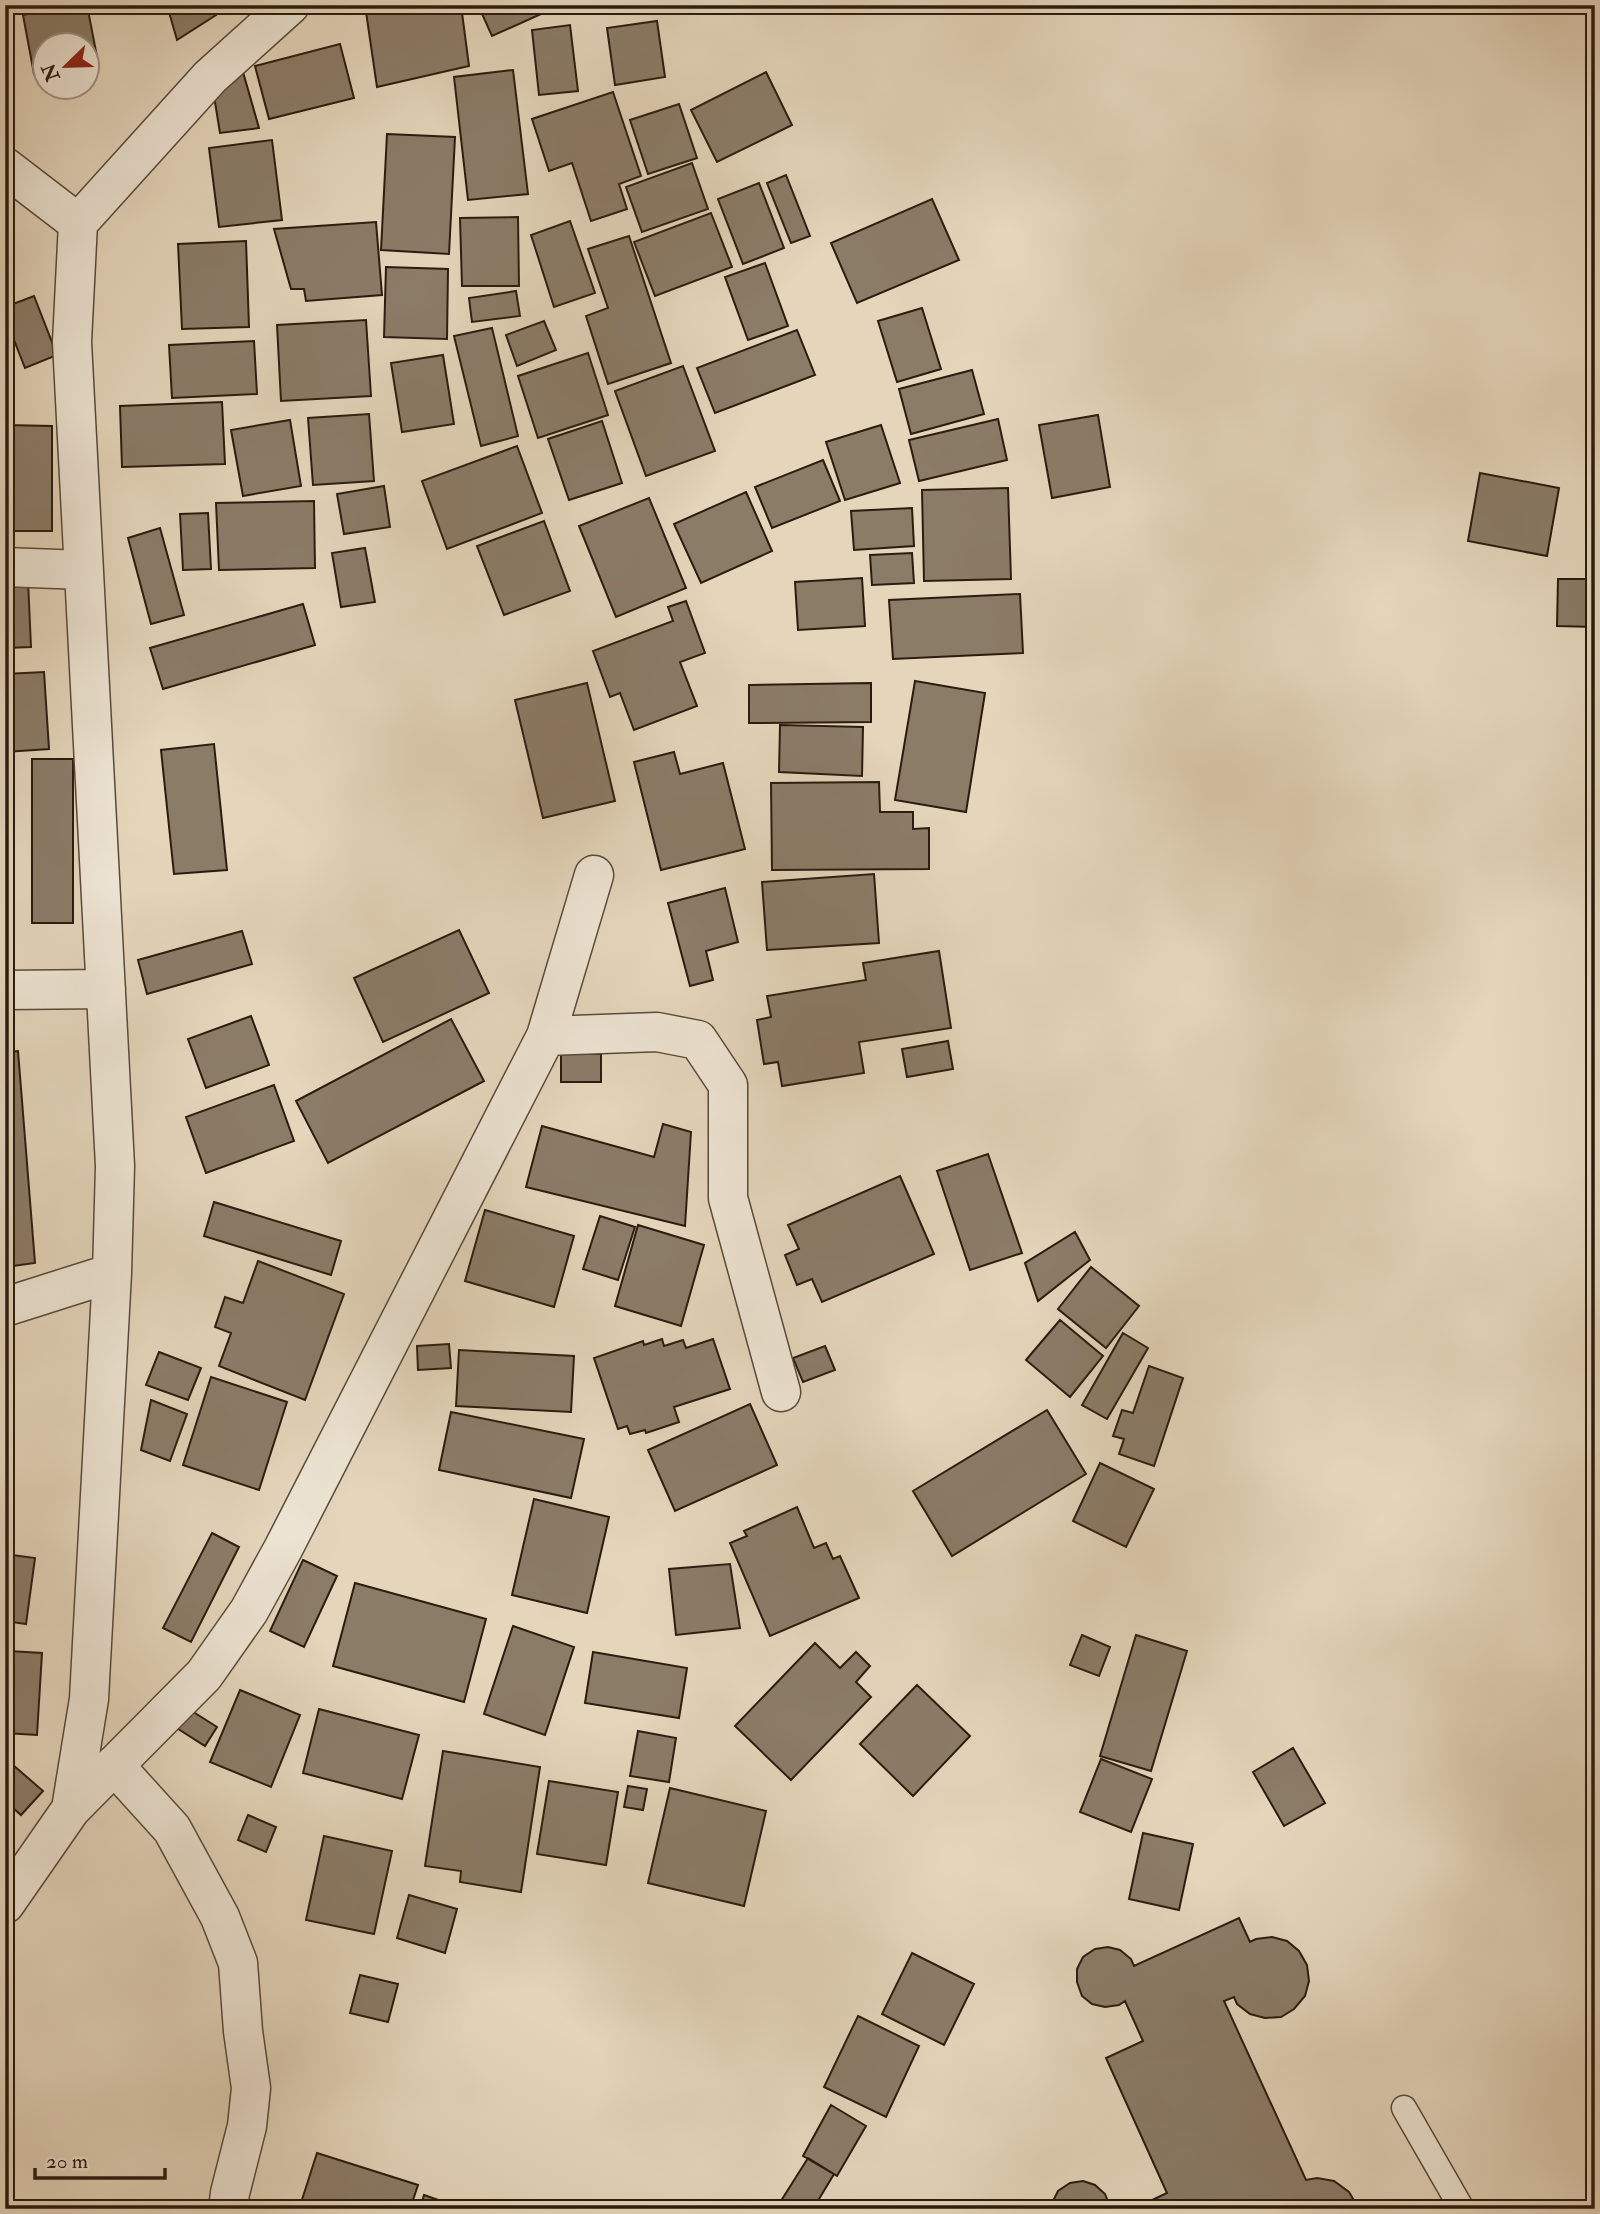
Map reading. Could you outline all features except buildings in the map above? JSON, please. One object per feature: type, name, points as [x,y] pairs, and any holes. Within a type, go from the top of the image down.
[{"type":"street","points":[[71,1809],[89,1699],[115,1166],[72,342],[78,223],[210,77],[290,5]]},
{"type":"street","points":[[5,167],[78,223]]},
{"type":"street","points":[[5,567],[83,570]]},
{"type":"street","points":[[5,1904],[71,1809],[204,1675],[248,1611],[289,1537],[545,1036],[594,875]]},
{"type":"street","points":[[5,990],[106,989]]},
{"type":"street","points":[[545,1036],[657,1032],[698,1040],[729,1085],[728,1198],[781,1392]]},
{"type":"street","points":[[5,1307],[111,1273]]},
{"type":"street","points":[[114,1765],[172,1829],[220,1917],[238,1963],[251,2088],[247,2126],[230,2193],[229,2209]]},
{"type":"lane","points":[[1404,2108],[1462,2209]]}]
